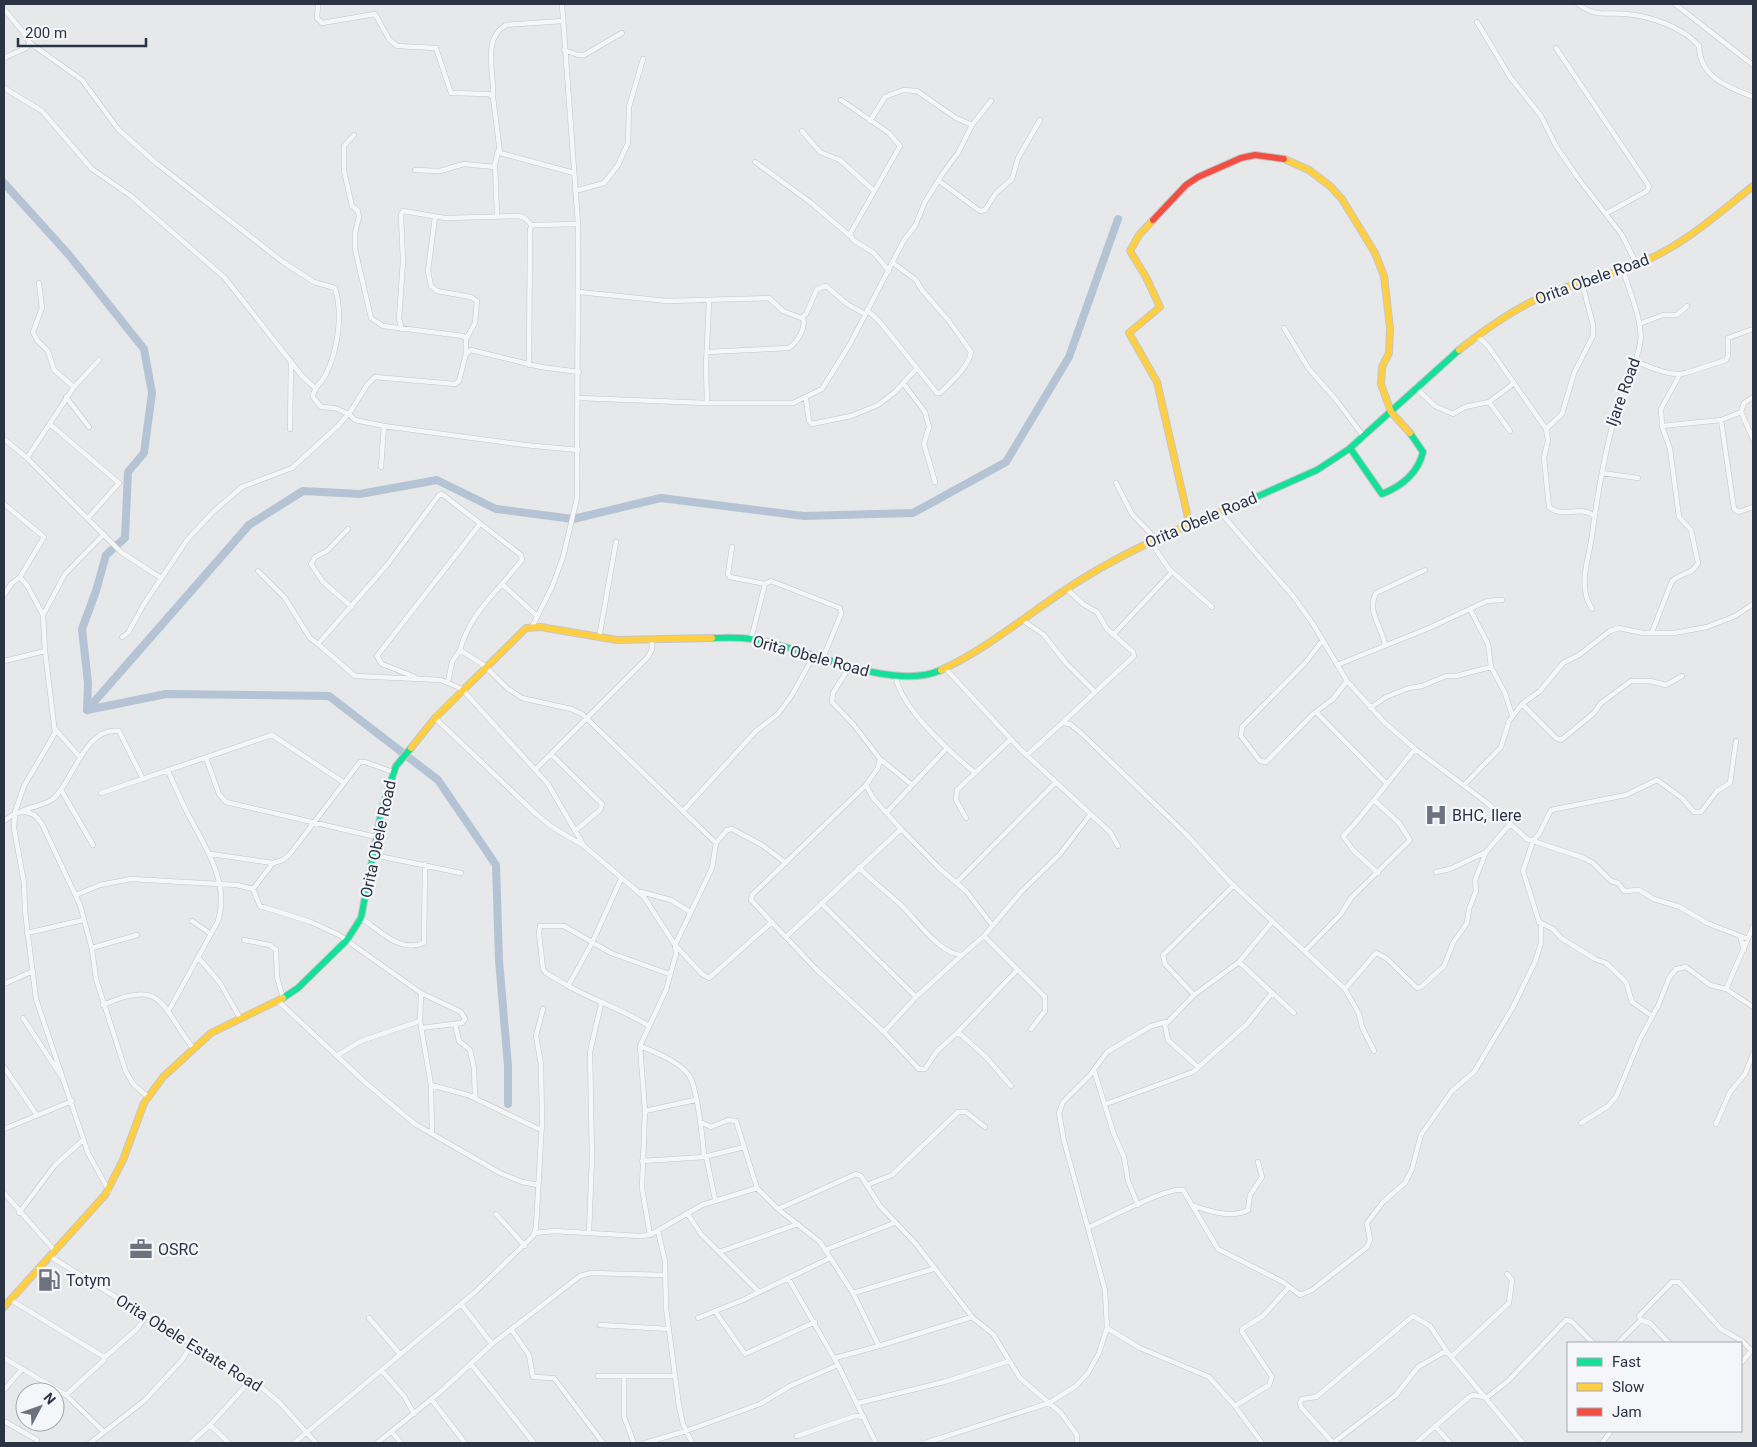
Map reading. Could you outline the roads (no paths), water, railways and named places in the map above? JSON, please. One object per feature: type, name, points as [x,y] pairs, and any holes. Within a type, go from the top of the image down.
[{"type":"main road","points":[[1190,522],[1157,382],[1130,333],[1160,307],[1146,277],[1130,251],[1139,235],[1192,180],[1248,156],[1282,158],[1310,170],[1330,186],[1342,199],[1362,229],[1384,276],[1390,328],[1389,353],[1380,374],[1383,393],[1391,412],[1417,441],[1423,452],[1418,467],[1405,481],[1384,494],[1380,493],[1350,448]]},
{"type":"main road","name":"Orita Obele Road","points":[[4,1307],[109,1191],[147,1096],[162,1077],[211,1033],[281,1000],[316,972],[347,940],[361,918],[385,793],[393,772],[404,754],[435,718],[511,639],[532,627],[599,638],[652,640],[696,637],[751,639],[896,677],[916,678],[946,669],[1067,589],[1153,540],[1190,522],[1308,474],[1350,448],[1436,369],[1529,302],[1637,265],[1684,239],[1753,186]]},
{"type":"street","points":[[318,4],[318,18],[322,23],[376,15],[389,39],[397,46],[436,48],[451,93],[489,94],[493,97]]},
{"type":"street","points":[[532,627],[563,557],[577,498],[579,398],[578,224],[562,4]]},
{"type":"street","points":[[1578,4],[1600,14],[1638,15],[1680,30],[1699,46],[1699,58],[1717,80],[1728,88],[1753,97]]},
{"type":"street","points":[[1676,4],[1753,65]]},
{"type":"street","points":[[4,10],[24,32],[30,43],[82,80],[118,129],[156,163],[283,262],[314,282],[335,288],[339,324],[327,373],[316,388],[313,397],[318,405],[324,408],[335,408],[349,414],[355,420],[384,426],[578,450]]},
{"type":"street","points":[[497,215],[495,168],[498,151],[491,48],[498,30],[506,25],[562,21]]},
{"type":"street","points":[[1477,22],[1510,77],[1541,116],[1556,146],[1622,235],[1637,265]]},
{"type":"street","points":[[564,50],[584,55],[622,33]]},
{"type":"street","points":[[4,58],[26,48],[30,43]]},
{"type":"street","points":[[1556,48],[1649,186],[1647,191],[1607,213]]},
{"type":"street","points":[[575,191],[604,183],[618,165],[628,143],[629,107],[643,59]]},
{"type":"street","points":[[4,88],[42,111],[92,169],[131,196],[221,274],[291,361],[316,388]]},
{"type":"street","points":[[870,121],[886,96],[902,90],[917,91],[956,118],[972,125]]},
{"type":"street","points":[[840,100],[889,133],[900,146],[851,231],[850,236]]},
{"type":"street","points":[[579,398],[787,404],[806,399],[827,384],[904,240],[917,222],[925,202],[958,153],[972,125],[991,101]]},
{"type":"street","points":[[939,181],[980,211],[985,210],[996,193],[1012,179],[1018,158],[1040,120]]},
{"type":"street","points":[[802,131],[820,152],[840,160],[874,191]]},
{"type":"street","points":[[354,135],[344,146],[343,166],[352,206],[358,211],[355,249],[362,288],[371,318],[374,322],[383,326],[463,336],[466,339]]},
{"type":"street","points":[[498,151],[574,173]]},
{"type":"street","points":[[755,162],[810,202],[850,236],[874,253],[889,271]]},
{"type":"street","points":[[415,170],[440,171],[464,164],[495,168]]},
{"type":"street","points":[[402,328],[399,319],[403,261],[401,213],[406,210],[435,217],[522,216],[532,226],[578,224]]},
{"type":"street","points":[[122,637],[128,633],[161,578],[187,540],[213,512],[246,485],[292,468],[339,425],[349,414],[367,385],[375,377],[456,384],[459,381],[466,354],[466,339],[475,323],[477,301],[471,297],[437,291],[429,283],[429,262],[435,217]]},
{"type":"street","points":[[529,365],[530,229],[532,226]]},
{"type":"street","points":[[707,352],[789,348],[796,343],[804,326],[804,318],[817,288],[822,287],[832,290],[847,304],[866,312],[880,321],[916,369],[924,374],[939,393],[957,376],[971,352],[916,280],[893,263]]},
{"type":"street","name":"Ijare Road","points":[[1592,609],[1585,592],[1586,564],[1592,536],[1593,515],[1598,500],[1610,430],[1640,344],[1639,324],[1624,270]]},
{"type":"street","points":[[39,283],[42,308],[33,332],[48,351],[54,370],[74,387]]},
{"type":"street","points":[[1546,429],[1562,414],[1574,373],[1593,336],[1593,325],[1582,283]]},
{"type":"street","points":[[579,292],[648,300],[709,302],[769,298],[783,311],[804,318]]},
{"type":"street","points":[[707,403],[709,302]]},
{"type":"street","points":[[1639,324],[1663,315],[1677,315],[1687,306]]},
{"type":"street","points":[[1284,328],[1309,369],[1337,401],[1364,437]]},
{"type":"street","points":[[1635,362],[1680,374],[1726,360],[1728,356],[1728,338],[1753,330]]},
{"type":"street","points":[[1478,337],[1488,346],[1546,429],[1548,440],[1544,458],[1549,507],[1561,512],[1582,510],[1593,515]]},
{"type":"street","points":[[466,354],[471,350],[529,365],[578,372]]},
{"type":"street","points":[[27,458],[51,424],[66,397],[98,360]]},
{"type":"street","points":[[290,429],[291,361]]},
{"type":"street","points":[[806,399],[809,421],[814,424],[858,414],[889,398],[916,369]]},
{"type":"street","points":[[1652,632],[1672,581],[1692,571],[1698,563],[1691,530],[1679,517],[1670,449],[1662,426],[1661,409],[1680,374]]},
{"type":"street","points":[[903,384],[926,412],[929,427],[924,444],[936,482]]},
{"type":"street","points":[[1416,388],[1435,406],[1453,414],[1466,407],[1489,402],[1513,384]]},
{"type":"street","points":[[66,397],[90,427]]},
{"type":"street","points":[[1753,397],[1744,403],[1741,412],[1753,439]]},
{"type":"street","points":[[1489,402],[1510,431]]},
{"type":"street","points":[[1662,426],[1721,420],[1741,412]]},
{"type":"street","points":[[1721,420],[1734,509],[1739,512],[1753,507]]},
{"type":"street","points":[[51,424],[119,483],[88,518]]},
{"type":"street","points":[[381,467],[384,426]]},
{"type":"street","points":[[4,439],[27,458],[121,552],[161,578]]},
{"type":"street","points":[[1602,473],[1638,478]]},
{"type":"street","points":[[1116,483],[1132,514],[1153,540],[1172,572],[1212,607]]},
{"type":"street","points":[[318,644],[387,565],[439,495],[442,494],[523,558],[471,623],[460,650],[452,662],[448,682]]},
{"type":"street","points":[[4,595],[11,584],[20,577],[44,537],[5,507]]},
{"type":"street","points":[[1219,511],[1293,596],[1346,681],[1370,708],[1415,749],[1486,802],[1510,824],[1533,841],[1584,858],[1610,880],[1618,883],[1624,891],[1639,890],[1654,899],[1680,907],[1703,921],[1748,939]]},
{"type":"street","points":[[416,677],[382,664],[377,656],[480,524]]},
{"type":"street","points":[[348,529],[327,551],[315,557],[311,564],[323,582],[352,607]]},
{"type":"street","points":[[43,616],[65,574],[104,534]]},
{"type":"street","points":[[599,638],[616,542]]},
{"type":"street","points":[[732,547],[728,574],[730,577],[765,584],[771,581],[840,608],[841,614],[823,658]]},
{"type":"street","points":[[1385,646],[1383,636],[1377,625],[1373,606],[1376,593],[1425,570]]},
{"type":"street","points":[[258,571],[285,598],[310,638],[355,676],[416,677],[448,682],[462,689],[536,769],[576,830],[584,846]]},
{"type":"street","points":[[1113,635],[1172,572]]},
{"type":"street","points":[[20,577],[28,587],[43,616],[45,652],[55,729],[50,744],[24,786],[14,839],[24,882],[36,999],[72,1101],[90,1160],[109,1191]]},
{"type":"street","points":[[502,584],[537,616]]},
{"type":"street","points":[[751,639],[765,584]]},
{"type":"street","points":[[1027,755],[1134,656],[1133,652],[1113,635],[1097,612],[1083,604],[1067,589]]},
{"type":"street","points":[[1337,665],[1491,600],[1502,600]]},
{"type":"street","points":[[1464,785],[1501,746],[1512,715],[1522,704],[1540,691],[1563,663],[1579,655],[1614,629],[1625,628],[1643,633],[1674,633],[1703,628],[1734,616],[1753,604]]},
{"type":"street","points":[[1470,609],[1488,644],[1491,667],[1505,693],[1512,715]]},
{"type":"street","points":[[1022,620],[1040,632],[1066,663],[1095,692]]},
{"type":"street","points":[[536,769],[648,657],[652,649],[652,640]]},
{"type":"street","points":[[1322,641],[1306,662],[1242,727],[1240,733],[1264,763],[1316,712],[1333,699],[1346,681]]},
{"type":"street","points":[[460,650],[485,666],[507,688],[522,698],[571,709],[582,714],[625,752],[716,843]]},
{"type":"street","points":[[4,661],[45,652]]},
{"type":"street","points":[[683,812],[756,731],[778,714],[792,695],[814,656]]},
{"type":"street","points":[[850,666],[833,693],[832,702],[854,725],[880,759],[911,784]]},
{"type":"street","points":[[1370,708],[1386,697],[1409,688],[1422,686],[1446,676],[1456,676],[1491,667]]},
{"type":"street","points":[[946,669],[1010,739],[1090,816],[1110,832],[1118,846]]},
{"type":"street","points":[[1522,704],[1556,738],[1562,740],[1594,713],[1601,704],[1632,682],[1650,681],[1666,686],[1682,676]]},
{"type":"street","points":[[896,677],[900,691],[927,728],[974,772]]},
{"type":"street","points":[[1316,712],[1387,784]]},
{"type":"street","points":[[435,718],[552,828],[584,846],[639,892],[676,944],[702,974],[708,978],[772,922]]},
{"type":"street","points":[[1062,723],[1070,724],[1080,732],[1186,834],[1272,922],[1306,950],[1346,988],[1374,1051]]},
{"type":"street","points":[[55,729],[79,756]]},
{"type":"street","points":[[4,821],[18,812],[49,801],[61,790],[79,756],[95,740],[112,731],[119,731],[143,779]]},
{"type":"street","points":[[101,793],[272,735],[343,782]]},
{"type":"street","points":[[966,818],[955,795],[974,772],[1010,739]]},
{"type":"street","points":[[1089,1226],[1138,1205],[1180,1190],[1186,1193],[1206,1232],[1218,1249],[1289,1287],[1297,1294],[1303,1294],[1368,1247],[1370,1240],[1367,1223],[1384,1202],[1405,1183],[1412,1168],[1421,1135],[1452,1091],[1474,1072],[1513,1007],[1535,962],[1540,943],[1541,924],[1524,875],[1533,841],[1539,834],[1551,810],[1626,795],[1655,780],[1682,798],[1694,812],[1698,813],[1717,792],[1729,784],[1736,742]]},
{"type":"street","points":[[887,812],[911,784],[947,748]]},
{"type":"street","points":[[1378,873],[1353,850],[1343,836],[1354,826],[1359,817],[1415,749]]},
{"type":"street","points":[[552,755],[602,804],[600,810],[576,830]]},
{"type":"street","points":[[206,758],[219,794],[226,802],[376,837]]},
{"type":"street","points":[[880,759],[878,768],[866,785],[751,898],[753,903],[816,969],[884,1032],[915,1066],[922,1070],[937,1051],[958,1032],[1017,970]]},
{"type":"street","points":[[211,854],[273,863],[283,860],[315,823],[343,782],[363,762],[393,772]]},
{"type":"street","points":[[168,771],[180,800],[211,854],[218,883],[220,915],[168,1012]]},
{"type":"street","points":[[956,883],[1055,783]]},
{"type":"street","points":[[866,785],[874,798],[901,829],[966,891],[992,925]]},
{"type":"street","points":[[61,790],[93,845]]},
{"type":"street","points":[[1306,950],[1341,914],[1351,898],[1410,839],[1396,820],[1374,800]]},
{"type":"street","points":[[18,812],[29,812],[39,819],[76,895],[92,948],[94,970],[103,1005],[126,1072],[134,1085],[147,1096]]},
{"type":"street","points":[[884,1032],[916,997],[984,936],[1021,892],[1060,854],[1090,816]]},
{"type":"street","points":[[1346,988],[1376,953],[1386,958],[1417,988],[1422,987],[1442,969],[1456,937],[1467,921],[1469,909],[1476,891],[1475,880],[1486,852],[1510,824]]},
{"type":"street","points":[[786,937],[821,902],[901,829]]},
{"type":"street","points":[[650,1235],[643,1196],[642,1161],[645,1111],[640,1046],[662,999],[676,954],[676,944],[712,868],[716,843],[727,830],[732,830],[770,850],[786,863]]},
{"type":"street","points":[[1436,872],[1450,869],[1486,852]]},
{"type":"street","points":[[374,855],[460,872]]},
{"type":"street","points":[[252,889],[273,863]]},
{"type":"street","points":[[361,918],[399,944],[411,946],[424,943],[425,864]]},
{"type":"street","points":[[859,867],[875,885],[901,905],[936,941],[954,954],[962,955]]},
{"type":"street","points":[[76,895],[100,885],[131,879],[218,883],[252,889],[256,892],[257,902],[264,909],[311,922],[347,940],[421,993],[463,1013],[464,1022],[421,1028]]},
{"type":"street","points":[[568,986],[592,943],[622,879]]},
{"type":"street","points":[[1194,995],[1165,964],[1163,955],[1234,885]]},
{"type":"street","points":[[639,892],[672,900],[690,912]]},
{"type":"street","points":[[821,902],[916,997]]},
{"type":"street","points":[[28,933],[83,920]]},
{"type":"street","points":[[192,921],[211,934]]},
{"type":"street","points":[[925,1443],[1049,1403],[1076,1386],[1088,1373],[1099,1353],[1106,1328],[1105,1290],[1089,1226],[1064,1141],[1059,1113],[1063,1102],[1112,1048],[1152,1026],[1166,1022],[1194,995],[1239,962],[1272,922]]},
{"type":"street","points":[[649,1026],[627,1013],[601,1004],[546,973],[539,929],[545,924],[564,926],[610,953],[669,974]]},
{"type":"street","points":[[1541,924],[1553,929],[1564,940],[1595,960],[1606,963],[1626,982],[1632,1002],[1652,1016]]},
{"type":"street","points":[[1726,989],[1753,927]]},
{"type":"street","points":[[92,948],[137,935]]},
{"type":"street","points":[[984,936],[1046,1001],[1045,1012],[1032,1029]]},
{"type":"street","points":[[1740,936],[1744,950]]},
{"type":"street","points":[[244,940],[274,947],[281,1000],[367,1084],[415,1124],[500,1173],[522,1182],[538,1185]]},
{"type":"street","points":[[198,957],[220,984],[240,1018]]},
{"type":"street","points":[[1239,962],[1294,1013]]},
{"type":"street","points":[[1581,1123],[1608,1106],[1616,1097],[1640,1039],[1669,978],[1679,967],[1686,967],[1710,985],[1726,989],[1753,1007]]},
{"type":"street","points":[[4,984],[33,972]]},
{"type":"street","points":[[103,1005],[119,998],[142,992],[154,997],[168,1012],[193,1048]]},
{"type":"street","points":[[421,993],[420,1021],[431,1086],[432,1134]]},
{"type":"street","points":[[1106,1104],[1165,1081],[1189,1074],[1253,1018],[1272,993]]},
{"type":"street","points":[[590,1233],[592,1157],[590,1052],[601,1004]]},
{"type":"street","points":[[294,1443],[308,1434],[461,1304],[525,1246],[535,1233],[541,1130],[541,1064],[536,1036],[543,1009]]},
{"type":"street","points":[[23,1018],[65,1081]]},
{"type":"street","points":[[338,1055],[361,1041],[420,1021]]},
{"type":"street","points":[[1166,1022],[1164,1030],[1168,1040],[1198,1067]]},
{"type":"street","points":[[455,1024],[458,1040],[470,1050],[474,1068],[475,1098]]},
{"type":"street","points":[[958,1032],[986,1057],[1011,1086]]},
{"type":"street","points":[[640,1046],[688,1074],[700,1122],[705,1157],[715,1200]]},
{"type":"street","points":[[1716,1124],[1730,1092],[1745,1074],[1753,1054]]},
{"type":"street","points":[[4,1068],[36,1114]]},
{"type":"street","points":[[1094,1070],[1106,1104],[1113,1132],[1124,1157],[1128,1181],[1138,1205]]},
{"type":"street","points":[[431,1086],[475,1098],[541,1130]]},
{"type":"street","points":[[645,1111],[695,1100]]},
{"type":"street","points":[[4,1129],[36,1114],[72,1101]]},
{"type":"street","points":[[867,1185],[880,1182],[900,1168],[958,1112],[966,1112],[986,1127]]},
{"type":"street","points":[[700,1122],[711,1127],[734,1120],[737,1123],[757,1188],[825,1250],[853,1292],[879,1346]]},
{"type":"street","points":[[20,1213],[55,1165],[83,1140]]},
{"type":"street","points":[[642,1161],[705,1157],[744,1147]]},
{"type":"street","points":[[1194,1206],[1229,1214],[1248,1210],[1250,1195],[1262,1176],[1258,1162]]},
{"type":"street","points":[[778,1209],[856,1174],[861,1176],[880,1206],[894,1223],[916,1244],[933,1269],[972,1317],[989,1330],[1020,1378],[1061,1413],[1077,1435],[1078,1443]]},
{"type":"street","points":[[535,1233],[554,1231],[650,1235],[687,1213],[715,1200],[757,1188]]},
{"type":"street","name":"Orita Obele Estate Road","points":[[4,1193],[53,1254],[146,1316],[251,1380],[280,1403],[316,1443]]},
{"type":"street","points":[[687,1213],[701,1234],[759,1292]]},
{"type":"street","points":[[496,1214],[525,1246]]},
{"type":"street","points":[[825,1250],[894,1223]]},
{"type":"street","points":[[719,1252],[798,1224]]},
{"type":"street","points":[[658,1231],[663,1252],[669,1329],[680,1414],[692,1443]]},
{"type":"street","points":[[698,1318],[759,1292],[830,1258]]},
{"type":"street","points":[[853,1292],[933,1269]]},
{"type":"street","points":[[377,1443],[414,1414],[492,1344],[585,1274],[664,1275]]},
{"type":"street","points":[[1450,1355],[1509,1303],[1512,1280],[1507,1274]]},
{"type":"street","points":[[788,1278],[835,1358],[876,1443]]},
{"type":"street","points":[[1641,1320],[1639,1316],[1649,1304],[1672,1282],[1679,1282],[1722,1329],[1752,1349],[1742,1362]]},
{"type":"street","points":[[1235,1406],[1269,1385],[1272,1377],[1242,1332],[1242,1329],[1264,1316],[1289,1287]]},
{"type":"street","points":[[10,1300],[104,1358]]},
{"type":"street","points":[[461,1304],[492,1344]]},
{"type":"street","points":[[715,1311],[745,1354],[815,1322]]},
{"type":"street","points":[[66,1395],[137,1329],[146,1316]]},
{"type":"street","points":[[1450,1355],[1444,1352],[1418,1367],[1396,1395],[1333,1443],[1301,1407],[1302,1399],[1316,1397],[1412,1316],[1430,1326],[1450,1355],[1523,1443]]},
{"type":"street","points":[[835,1358],[972,1317]]},
{"type":"street","points":[[370,1318],[400,1354]]},
{"type":"street","points":[[1416,1443],[1469,1397],[1473,1395],[1486,1398],[1508,1382],[1566,1320],[1571,1321],[1592,1342]]},
{"type":"street","points":[[1619,1342],[1641,1320]]},
{"type":"street","points":[[1641,1320],[1650,1323],[1668,1342]]},
{"type":"street","points":[[600,1325],[669,1329]]},
{"type":"street","points":[[1106,1328],[1140,1348],[1210,1377],[1235,1406],[1262,1443]]},
{"type":"street","points":[[511,1329],[529,1355],[533,1377],[551,1377],[557,1381],[603,1443]]},
{"type":"street","points":[[90,1443],[144,1400],[170,1374],[192,1344]]},
{"type":"street","points":[[4,1358],[66,1395],[104,1432]]},
{"type":"street","points":[[858,1403],[936,1384],[1009,1361]]},
{"type":"street","points":[[471,1364],[534,1443]]},
{"type":"street","points":[[645,1443],[686,1432],[760,1404],[790,1386],[838,1365]]},
{"type":"street","points":[[4,1390],[22,1369]]},
{"type":"street","points":[[382,1372],[404,1396],[414,1414]]},
{"type":"street","points":[[598,1376],[675,1376]]},
{"type":"street","points":[[624,1376],[624,1417],[634,1443]]},
{"type":"street","points":[[190,1443],[210,1425],[251,1380]]},
{"type":"street","points":[[431,1399],[466,1443]]},
{"type":"street","points":[[855,1416],[861,1410]]},
{"type":"street","points":[[797,1436],[855,1416],[864,1417]]},
{"type":"street","points":[[4,1421],[37,1440]]},
{"type":"street","points":[[210,1425],[228,1443]]},
{"type":"street","points":[[1435,1426],[1450,1443]]},
{"type":"street","points":[[392,1432],[401,1443]]},
{"type":"street","points":[[1602,1443],[1610,1432]]},
{"type":"waterway","points":[[4,183],[69,255],[144,349],[152,393],[144,453],[128,472],[125,538],[106,555],[96,591],[82,629],[88,683],[87,710],[166,694],[329,696],[438,780],[496,865],[499,960],[508,1066],[508,1104]]},
{"type":"waterway","points":[[87,710],[249,525],[303,491],[360,494],[437,480],[496,509],[573,519],[661,498],[804,516],[913,513],[1006,462],[1069,357],[1118,219]]},
{"type":"place","name":"BHC, Ilere","points":[[1436,815]]},
{"type":"place","name":"OSRC","points":[[141,1249]]},
{"type":"place","name":"Totym","points":[[49,1280]]}]
